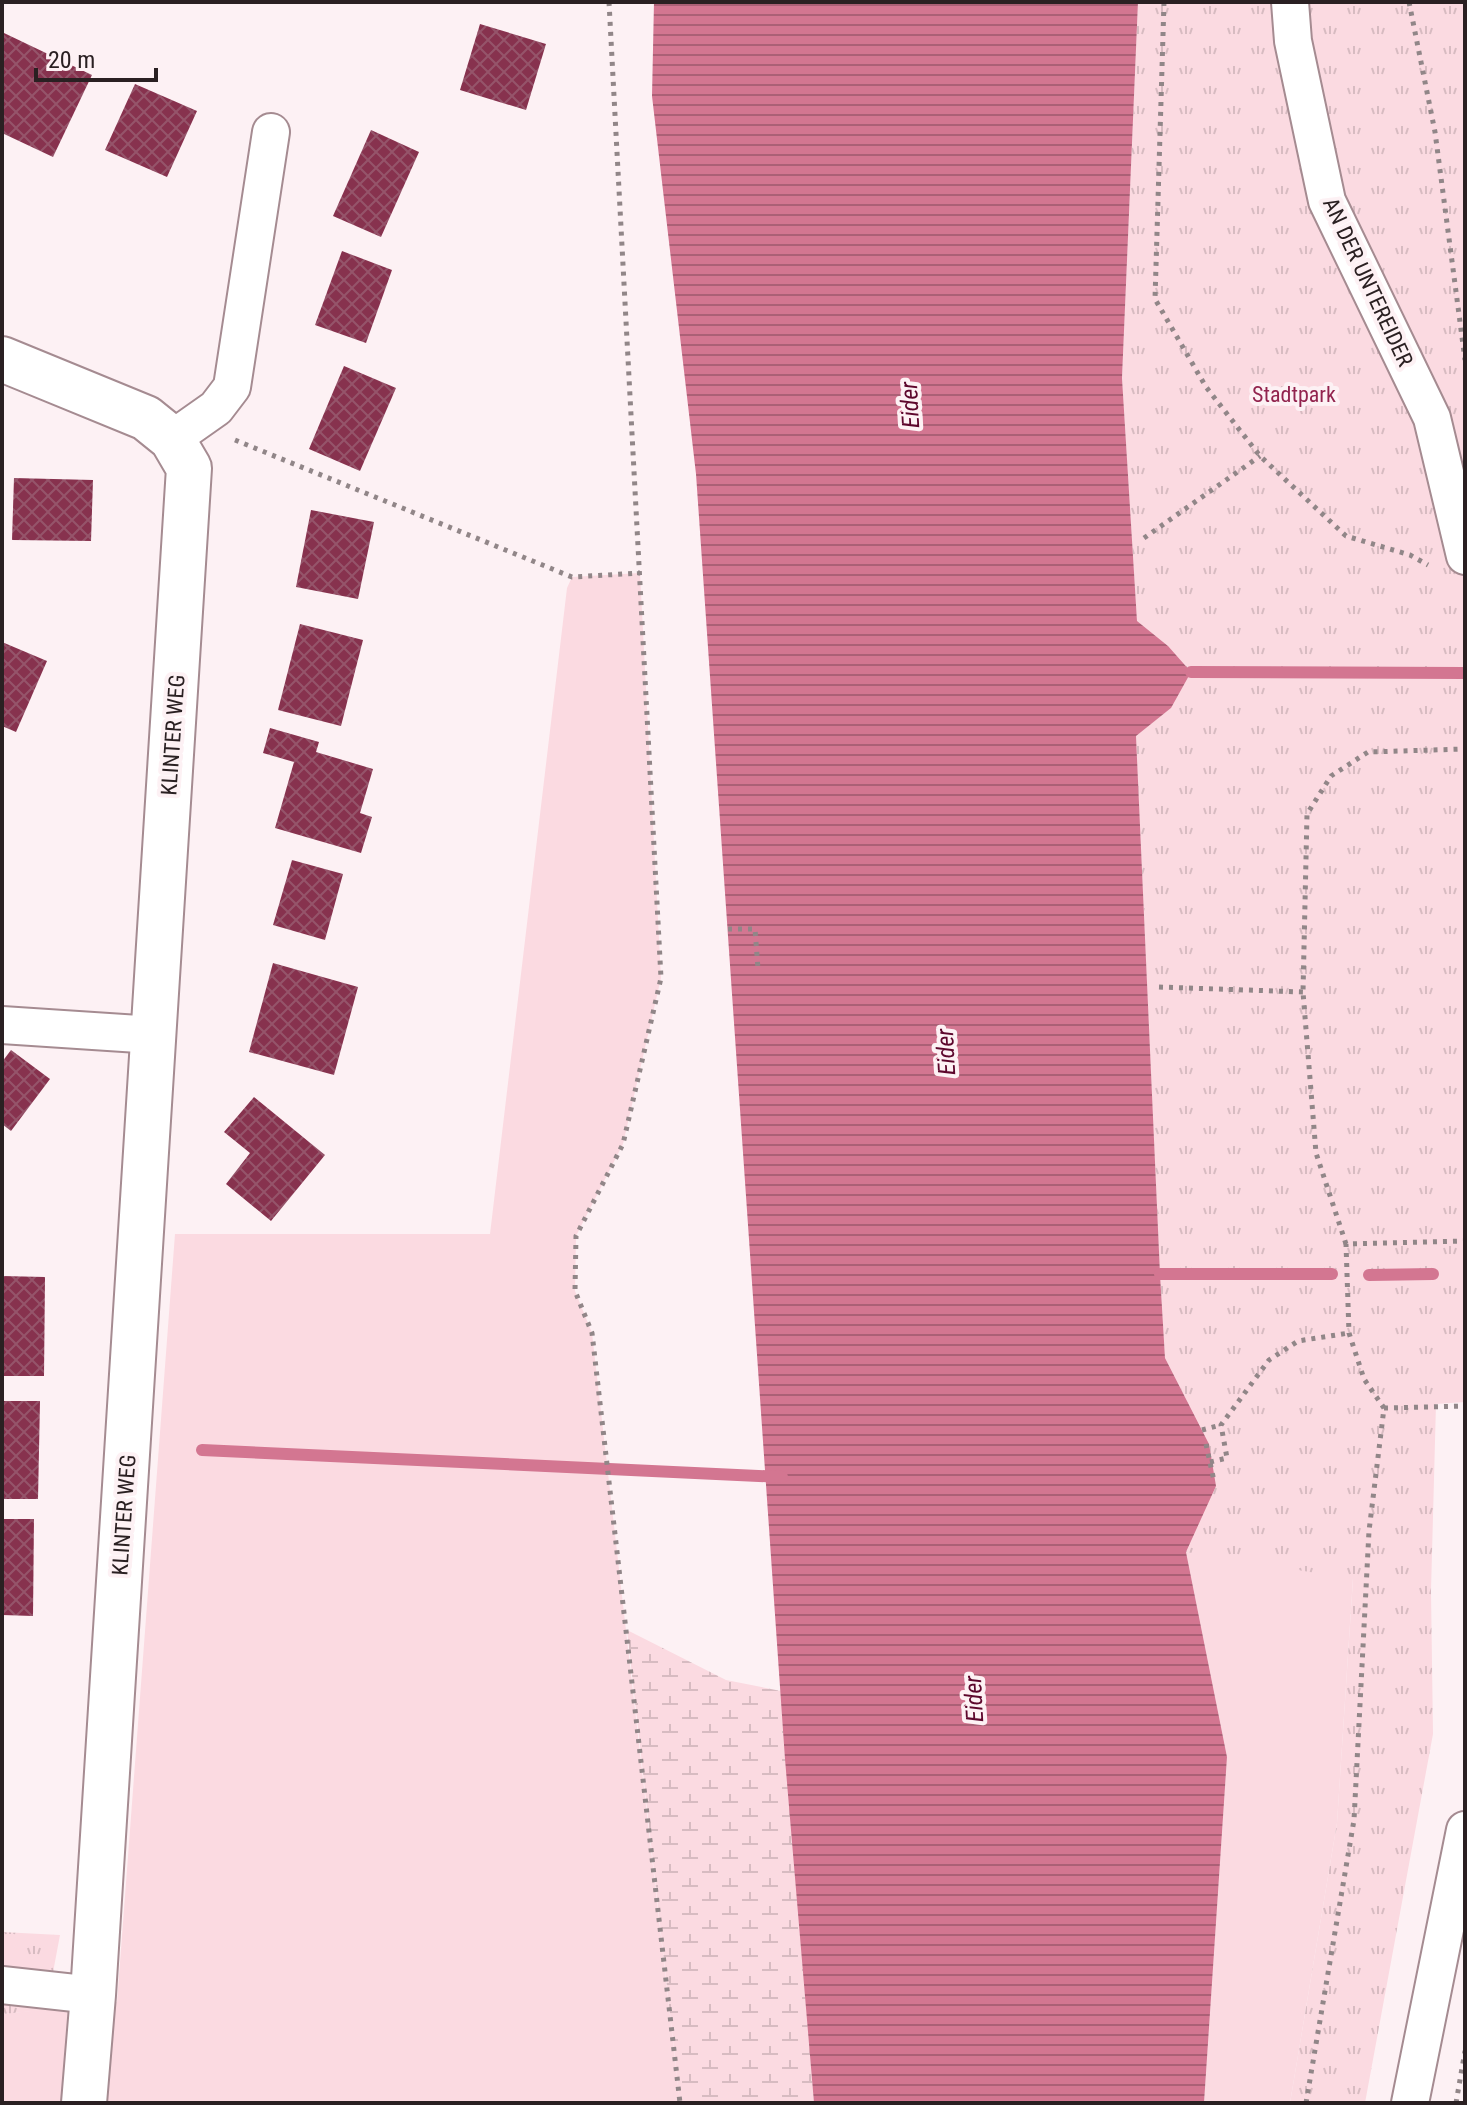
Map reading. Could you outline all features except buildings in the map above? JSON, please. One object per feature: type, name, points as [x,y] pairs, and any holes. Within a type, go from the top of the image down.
[{"type":"street","name":"AN DER UNTEREIDER","points":[[1290,2],[1293,41],[1327,201],[1432,418],[1451,564]]},
{"type":"street","points":[[183,431],[216,408],[232,387],[271,132]]},
{"type":"street","name":"KLINTER WEG","points":[[2,359],[183,431],[189,468],[84,2103]]},
{"type":"street","points":[[2,1025],[154,1035]]},
{"type":"street","points":[[1410,2103],[1465,1830]]},
{"type":"street","points":[[2,1985],[93,1995]]},
{"type":"path","points":[[609,2],[661,978],[623,1144],[576,1236],[575,1291],[592,1333],[680,2103]]},
{"type":"path","points":[[1164,2],[1155,299],[1206,387],[1260,456],[1346,536],[1451,564]]},
{"type":"path","points":[[1409,2],[1435,132],[1465,360]]},
{"type":"path","points":[[183,431],[572,577],[640,573]]},
{"type":"path","points":[[1144,538],[1260,456]]},
{"type":"path","points":[[1306,2103],[1354,1820],[1369,1531],[1384,1408],[1364,1379],[1349,1333],[1346,1244],[1316,1153],[1303,992],[1307,814],[1331,776],[1368,752],[1465,749]]},
{"type":"path","points":[[728,929],[755,929],[758,969]]},
{"type":"path","points":[[1159,987],[1303,992]]},
{"type":"path","points":[[1346,1244],[1465,1241]]},
{"type":"path","points":[[1202,1430],[1221,1425],[1269,1360],[1298,1341],[1349,1333]]},
{"type":"path","points":[[1384,1408],[1465,1406]]},
{"type":"path","points":[[1210,1462],[1227,1458],[1221,1425]]},
{"type":"path","points":[[1206,1444],[1214,1481]]},
{"type":"path","points":[[1456,2103],[1465,2051]]},
{"type":"green space","name":"Stadtpark","points":[[1138,2],[1465,2],[1465,1402],[1436,1404],[1431,1591],[1433,1734],[1365,2103],[1290,2103],[1337,1823],[1353,1579],[1186,1552],[1216,1486],[1209,1444],[1165,1358],[1136,735],[1171,708],[1168,646],[1137,622],[1122,378]]},
{"type":"green space","points":[[640,573],[661,978],[623,1144],[576,1236],[575,1291],[592,1333],[680,2103],[2,2103],[2,2014],[117,2002],[175,1234],[490,1234],[567,588],[572,577]]},
{"type":"green space","points":[[1136,735],[1353,1578],[1337,1823],[1290,2103],[1204,2103],[1227,1757],[1186,1552],[1209,1444],[1160,1274]]},
{"type":"green space","points":[[627,1630],[726,1680],[781,1691],[814,2103],[680,2103]]},
{"type":"green space","points":[[2,1932],[60,1935],[46,2010],[2,2014]]},
{"type":"water","name":"Eider","points":[[654,2],[1138,2],[1122,378],[1137,621],[1168,646],[1191,672],[1171,708],[1136,736],[1160,1274],[1165,1358],[1209,1444],[1216,1486],[1186,1552],[1227,1757],[1204,2103],[814,2103],[785,1759],[696,474],[652,96]]},
{"type":"waterway","points":[[1191,672],[1465,673]]},
{"type":"waterway","points":[[1160,1274],[1332,1274]]},
{"type":"waterway","points":[[1369,1275],[1433,1274]]},
{"type":"waterway","points":[[202,1450],[782,1477]]}]
